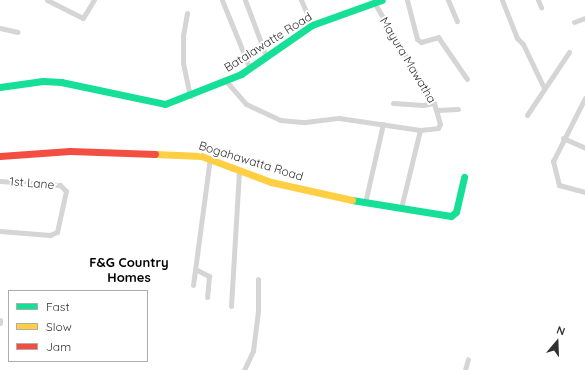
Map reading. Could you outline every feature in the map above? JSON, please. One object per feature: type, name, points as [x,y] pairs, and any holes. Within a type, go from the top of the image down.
[{"type":"street","points":[[47,0],[82,18],[94,0]]},
{"type":"street","points":[[222,0],[224,10],[250,69]]},
{"type":"street","points":[[245,0],[266,56]]},
{"type":"street","points":[[301,0],[312,25]]},
{"type":"street","name":"Batalawatte Road","points":[[0,87],[43,81],[61,82],[165,104],[190,96],[250,69],[266,56],[312,25],[375,4],[382,0]]},
{"type":"street","points":[[407,0],[417,39],[420,42],[438,37],[467,79]]},
{"type":"street","points":[[448,0],[457,21]]},
{"type":"street","points":[[502,0],[517,38],[523,44],[544,88]]},
{"type":"street","points":[[539,0],[541,8]]},
{"type":"street","name":"Mayura Mawatha","points":[[226,81],[246,104],[280,120],[305,122],[339,118],[420,130],[440,127],[437,110],[434,103],[400,51],[375,4]]},
{"type":"street","points":[[187,13],[183,36],[183,63],[190,96]]},
{"type":"street","points":[[574,22],[585,18]]},
{"type":"street","points":[[0,28],[18,32]]},
{"type":"street","points":[[527,115],[569,52]]},
{"type":"street","points":[[585,98],[552,161],[559,185],[585,192]]},
{"type":"street","points":[[393,102],[423,105],[434,103]]},
{"type":"street","points":[[437,110],[458,109]]},
{"type":"street","points":[[365,203],[383,124]]},
{"type":"street","points":[[401,208],[420,130]]},
{"type":"street","points":[[564,138],[585,148]]},
{"type":"street","name":"Bogahawatta Road","points":[[0,156],[70,151],[178,153],[210,158],[271,182],[365,203],[454,215],[464,177]]},
{"type":"street","points":[[193,285],[210,158]]},
{"type":"street","points":[[231,306],[239,170]]},
{"type":"street","name":"1st Lane","points":[[0,180],[64,187],[56,232],[50,235],[0,231]]},
{"type":"street","points":[[195,269],[209,276],[207,298]]},
{"type":"street","points":[[244,370],[253,351],[258,311],[258,279]]},
{"type":"street","points":[[465,370],[468,359]]},
{"type":"traffic: fast","points":[[0,87],[43,81],[61,82],[165,104],[241,74],[312,25],[382,0]]},
{"type":"traffic: fast","points":[[352,200],[451,216],[456,212],[464,177]]},
{"type":"traffic: slow","points":[[155,154],[201,156],[271,182],[352,200]]},
{"type":"traffic: jam","points":[[0,156],[70,151],[155,154]]},
{"type":"district","name":"F&G Country Homes","points":[[129,270]]}]
